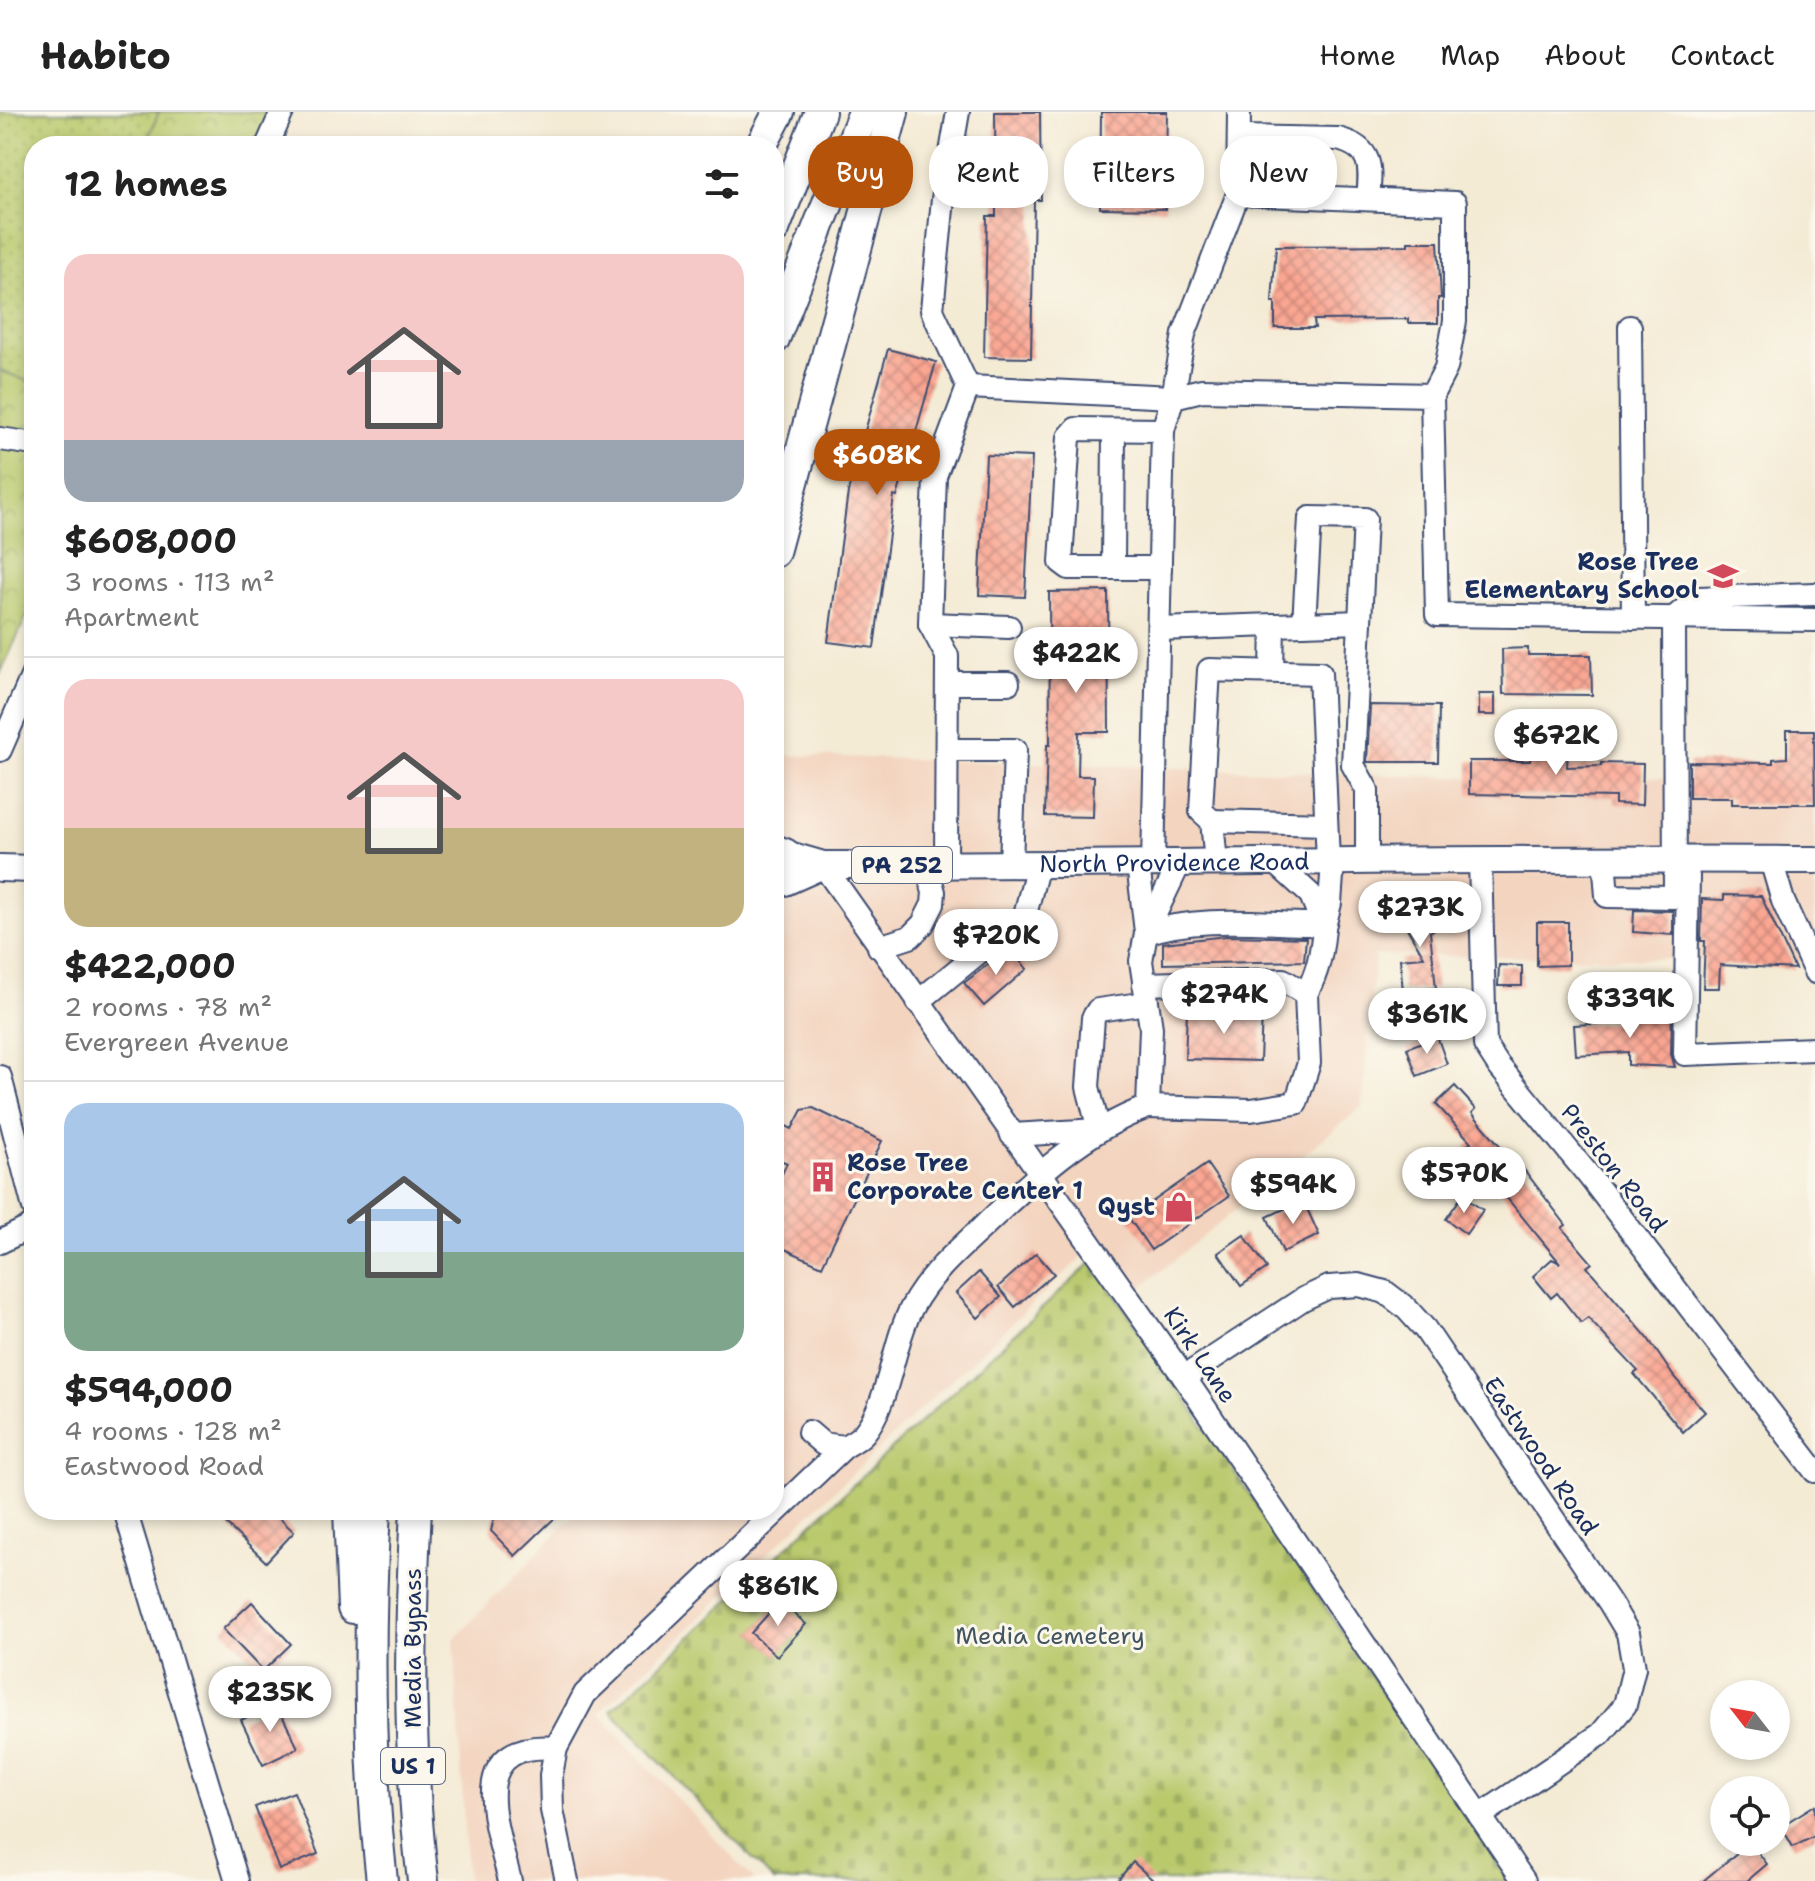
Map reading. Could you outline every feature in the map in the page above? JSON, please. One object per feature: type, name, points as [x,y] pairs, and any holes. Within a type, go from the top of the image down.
[{"type":"highway","points":[[766,136],[779,112]]},
{"type":"highway","points":[[784,204],[820,112]]},
{"type":"highway","points":[[784,314],[864,112]]},
{"type":"highway","points":[[784,515],[893,112]]},
{"type":"highway","points":[[349,1520],[354,1614],[374,1800]]},
{"type":"highway","name":"Media Bypass","points":[[375,1520],[370,1650],[374,1800],[382,1881]]},
{"type":"highway","name":"Media Bypass","points":[[416,1520],[411,1650],[415,1797],[423,1881]]},
{"type":"highway","points":[[411,1650],[430,1520]]},
{"type":"main road","name":"North Providence Road","points":[[784,855],[823,865],[1604,858],[1815,860]]},
{"type":"main road","name":"North Providence Road","points":[[784,882],[823,865]]},
{"type":"main road","points":[[0,868],[24,869]]},
{"type":"street","points":[[271,136],[282,112]]},
{"type":"street","points":[[879,947],[910,937],[923,924],[933,904],[947,750],[947,656],[930,624],[935,476],[968,387],[932,310],[943,199],[958,112]]},
{"type":"street","points":[[1239,112],[1239,136]]},
{"type":"street","points":[[1337,139],[1360,148],[1371,170],[1368,199]]},
{"type":"street","points":[[1337,198],[1455,203],[1455,321],[1446,368],[1421,395],[1437,615],[1815,620]]},
{"type":"street","points":[[1148,1107],[1151,1028],[1141,961],[1157,864],[1163,430],[1173,397],[1184,334],[1233,208]]},
{"type":"street","points":[[1630,327],[1633,618]]},
{"type":"street","points":[[968,387],[1173,397],[1202,390],[1421,395]]},
{"type":"street","points":[[1160,568],[1069,568],[1061,562],[1069,437],[1076,429],[1163,430]]},
{"type":"street","points":[[1113,568],[1114,430]]},
{"type":"street","points":[[0,439],[24,443]]},
{"type":"street","points":[[1304,624],[1310,518],[1365,519],[1353,765],[1367,790],[1367,861]]},
{"type":"street","points":[[1674,618],[1698,598],[1815,594]]},
{"type":"street","points":[[1674,618],[1685,1054],[1815,1049]]},
{"type":"street","points":[[1159,629],[1360,622]]},
{"type":"street","points":[[930,624],[1009,627]]},
{"type":"street","points":[[1272,671],[1273,625]]},
{"type":"street","points":[[784,1504],[844,1447],[864,1434],[876,1414],[900,1332],[930,1280],[1039,1173],[1099,1130],[1148,1107],[1251,1110],[1296,1103],[1309,1063],[1306,994],[1322,956],[1330,903],[1320,673],[1209,670],[1201,811],[1212,821],[1326,824]]},
{"type":"street","points":[[947,683],[1008,683]]},
{"type":"street","points":[[0,750],[24,695]]},
{"type":"street","points":[[947,750],[1015,750],[1011,865]]},
{"type":"street","points":[[1212,821],[1216,863]]},
{"type":"street","points":[[1604,858],[1607,896],[1675,897],[1681,858]]},
{"type":"street","name":"Preston Road","points":[[1480,860],[1485,1045],[1815,1471]]},
{"type":"street","points":[[1771,860],[1783,901],[1815,972]]},
{"type":"street","points":[[1276,863],[1311,895],[1324,927]]},
{"type":"street","points":[[1146,933],[1157,864]]},
{"type":"street","name":"Kirk Lane","points":[[823,865],[1184,1377],[1524,1881]]},
{"type":"street","points":[[918,1002],[994,940],[1022,926],[1038,865]]},
{"type":"street","points":[[1146,933],[1169,925],[1194,923],[1309,924],[1324,927]]},
{"type":"street","points":[[1099,1130],[1088,1087],[1093,1018],[1098,1010],[1146,993],[1283,980],[1306,994]]},
{"type":"street","points":[[0,1077],[24,1169]]},
{"type":"street","points":[[1012,1135],[1099,1130]]},
{"type":"street","points":[[0,1242],[24,1230]]},
{"type":"street","name":"Eastwood Road","points":[[1184,1377],[1303,1299],[1329,1287],[1359,1285],[1385,1292],[1406,1308],[1425,1329],[1610,1603],[1628,1633],[1634,1668],[1625,1705],[1601,1734],[1480,1816]]},
{"type":"street","points":[[809,1432],[823,1444],[844,1447]]},
{"type":"street","points":[[128,1520],[237,1881]]},
{"type":"street","points":[[567,1881],[552,1810],[551,1775],[556,1748],[585,1694],[767,1520]]},
{"type":"street","points":[[510,1881],[492,1806],[491,1789],[499,1768],[514,1753],[536,1746],[556,1748]]},
{"type":"shaded area","points":[[784,755],[1451,777],[1815,778],[1815,961],[1375,955],[1362,1107],[1135,1292],[1086,1253],[598,1714],[755,1881],[467,1881],[454,1639],[569,1520],[784,1520]]},
{"type":"green space","points":[[0,112],[272,112],[260,136],[24,136],[24,622],[0,674]]},
{"type":"green space","points":[[0,112],[159,112],[149,136],[24,136],[24,380],[0,370]]},
{"type":"green space","name":"Media Cemetery","points":[[1094,1260],[1509,1881],[774,1881],[611,1711]]},
{"type":"building","points":[[995,112],[1040,112],[1040,136],[995,136]]},
{"type":"building","points":[[1101,112],[1167,112],[1167,136],[1101,136]]},
{"type":"building","points":[[996,208],[1034,208],[1031,358],[984,357],[987,216],[996,216]]},
{"type":"building","points":[[1408,242],[1438,242],[1441,298],[1438,298],[1438,323],[1408,323],[1408,319],[1314,320],[1315,328],[1275,328],[1275,302],[1272,302],[1276,246],[1408,245]]},
{"type":"building","points":[[888,349],[936,362],[897,497],[894,496],[874,648],[828,642],[848,492]]},
{"type":"building","points":[[986,455],[1032,457],[1025,597],[979,595]]},
{"type":"building","points":[[1108,591],[1109,732],[1079,732],[1078,776],[1094,776],[1093,817],[1045,816],[1047,745],[1050,745],[1049,592]]},
{"type":"building","points":[[1528,648],[1528,655],[1591,655],[1592,695],[1503,694],[1502,649]]},
{"type":"building","points":[[1479,694],[1495,694],[1495,715],[1479,715]]},
{"type":"building","points":[[1370,705],[1439,706],[1438,762],[1367,762]]},
{"type":"building","points":[[1787,730],[1814,730],[1815,804],[1732,804],[1732,798],[1689,798],[1689,762],[1773,763],[1773,759],[1787,758]]},
{"type":"building","points":[[1532,735],[1548,735],[1548,748],[1568,749],[1567,767],[1601,766],[1601,763],[1643,764],[1642,805],[1615,804],[1615,797],[1469,794],[1469,761],[1530,761]]},
{"type":"building","points":[[1724,895],[1761,896],[1795,969],[1720,965],[1719,988],[1703,988],[1705,941],[1701,941],[1702,899],[1724,900]]},
{"type":"building","points":[[1426,901],[1440,926],[1430,932],[1436,988],[1403,991],[1400,959],[1424,957],[1400,916]]},
{"type":"building","points":[[1634,910],[1673,911],[1673,935],[1633,932]]},
{"type":"building","points":[[1537,922],[1568,922],[1568,965],[1537,966]]},
{"type":"building","points":[[1227,936],[1306,938],[1304,961],[1163,964],[1163,943]]},
{"type":"building","points":[[1009,948],[1027,969],[984,1006],[964,983]]},
{"type":"building","points":[[1499,965],[1522,966],[1522,986],[1498,986]]},
{"type":"building","points":[[1187,1011],[1262,1013],[1260,1061],[1185,1059]]},
{"type":"building","points":[[1630,1014],[1672,1016],[1671,1054],[1675,1067],[1628,1065],[1628,1052],[1576,1055],[1574,1025],[1629,1022]]},
{"type":"building","points":[[1437,1036],[1447,1064],[1417,1076],[1407,1048]]},
{"type":"building","points":[[1455,1086],[1476,1109],[1472,1113],[1520,1169],[1522,1167],[1566,1225],[1562,1228],[1592,1263],[1587,1267],[1705,1412],[1683,1432],[1634,1374],[1638,1371],[1588,1318],[1581,1323],[1557,1293],[1551,1298],[1533,1276],[1552,1259],[1560,1263],[1497,1186],[1500,1185],[1466,1147],[1471,1142],[1436,1104]]},
{"type":"building","name":"Rose Tree Corporate Center 1","points":[[813,1108],[882,1141],[822,1266],[784,1249],[784,1169],[787,1163],[784,1162],[784,1125],[792,1129],[802,1110]]},
{"type":"building","name":"Qyst","points":[[1207,1164],[1229,1196],[1151,1250],[1129,1218]]},
{"type":"building","points":[[1462,1196],[1483,1210],[1466,1234],[1446,1219]]},
{"type":"building","points":[[1303,1200],[1319,1235],[1283,1252],[1267,1217]]},
{"type":"building","points":[[1244,1235],[1267,1268],[1241,1286],[1218,1253]]},
{"type":"building","points":[[1036,1253],[1054,1274],[1015,1307],[998,1287]]},
{"type":"building","points":[[979,1272],[1001,1297],[978,1318],[956,1293]]},
{"type":"building","points":[[281,1520],[294,1532],[266,1562],[223,1521]]},
{"type":"building","points":[[494,1520],[553,1520],[515,1556],[491,1531]]},
{"type":"building","points":[[780,1601],[806,1624],[777,1656],[751,1633]]},
{"type":"building","points":[[252,1602],[291,1644],[263,1671],[223,1629]]},
{"type":"building","points":[[276,1703],[298,1748],[263,1765],[241,1720]]},
{"type":"building","points":[[294,1792],[318,1854],[279,1870],[255,1807]]},
{"type":"building","points":[[1815,1805],[1815,1836],[1793,1847],[1790,1820]]},
{"type":"building","points":[[1733,1856],[1761,1856],[1767,1864],[1747,1881],[1703,1881]]},
{"type":"building","points":[[1133,1862],[1154,1881],[1117,1881]]},
{"type":"place","name":"Rose Tree Elementary School","points":[[1723,576]]},
{"type":"place","name":"Rose Tree Corporate Center 1","points":[[823,1177]]},
{"type":"place","name":"Qyst","points":[[1179,1207]]}]
